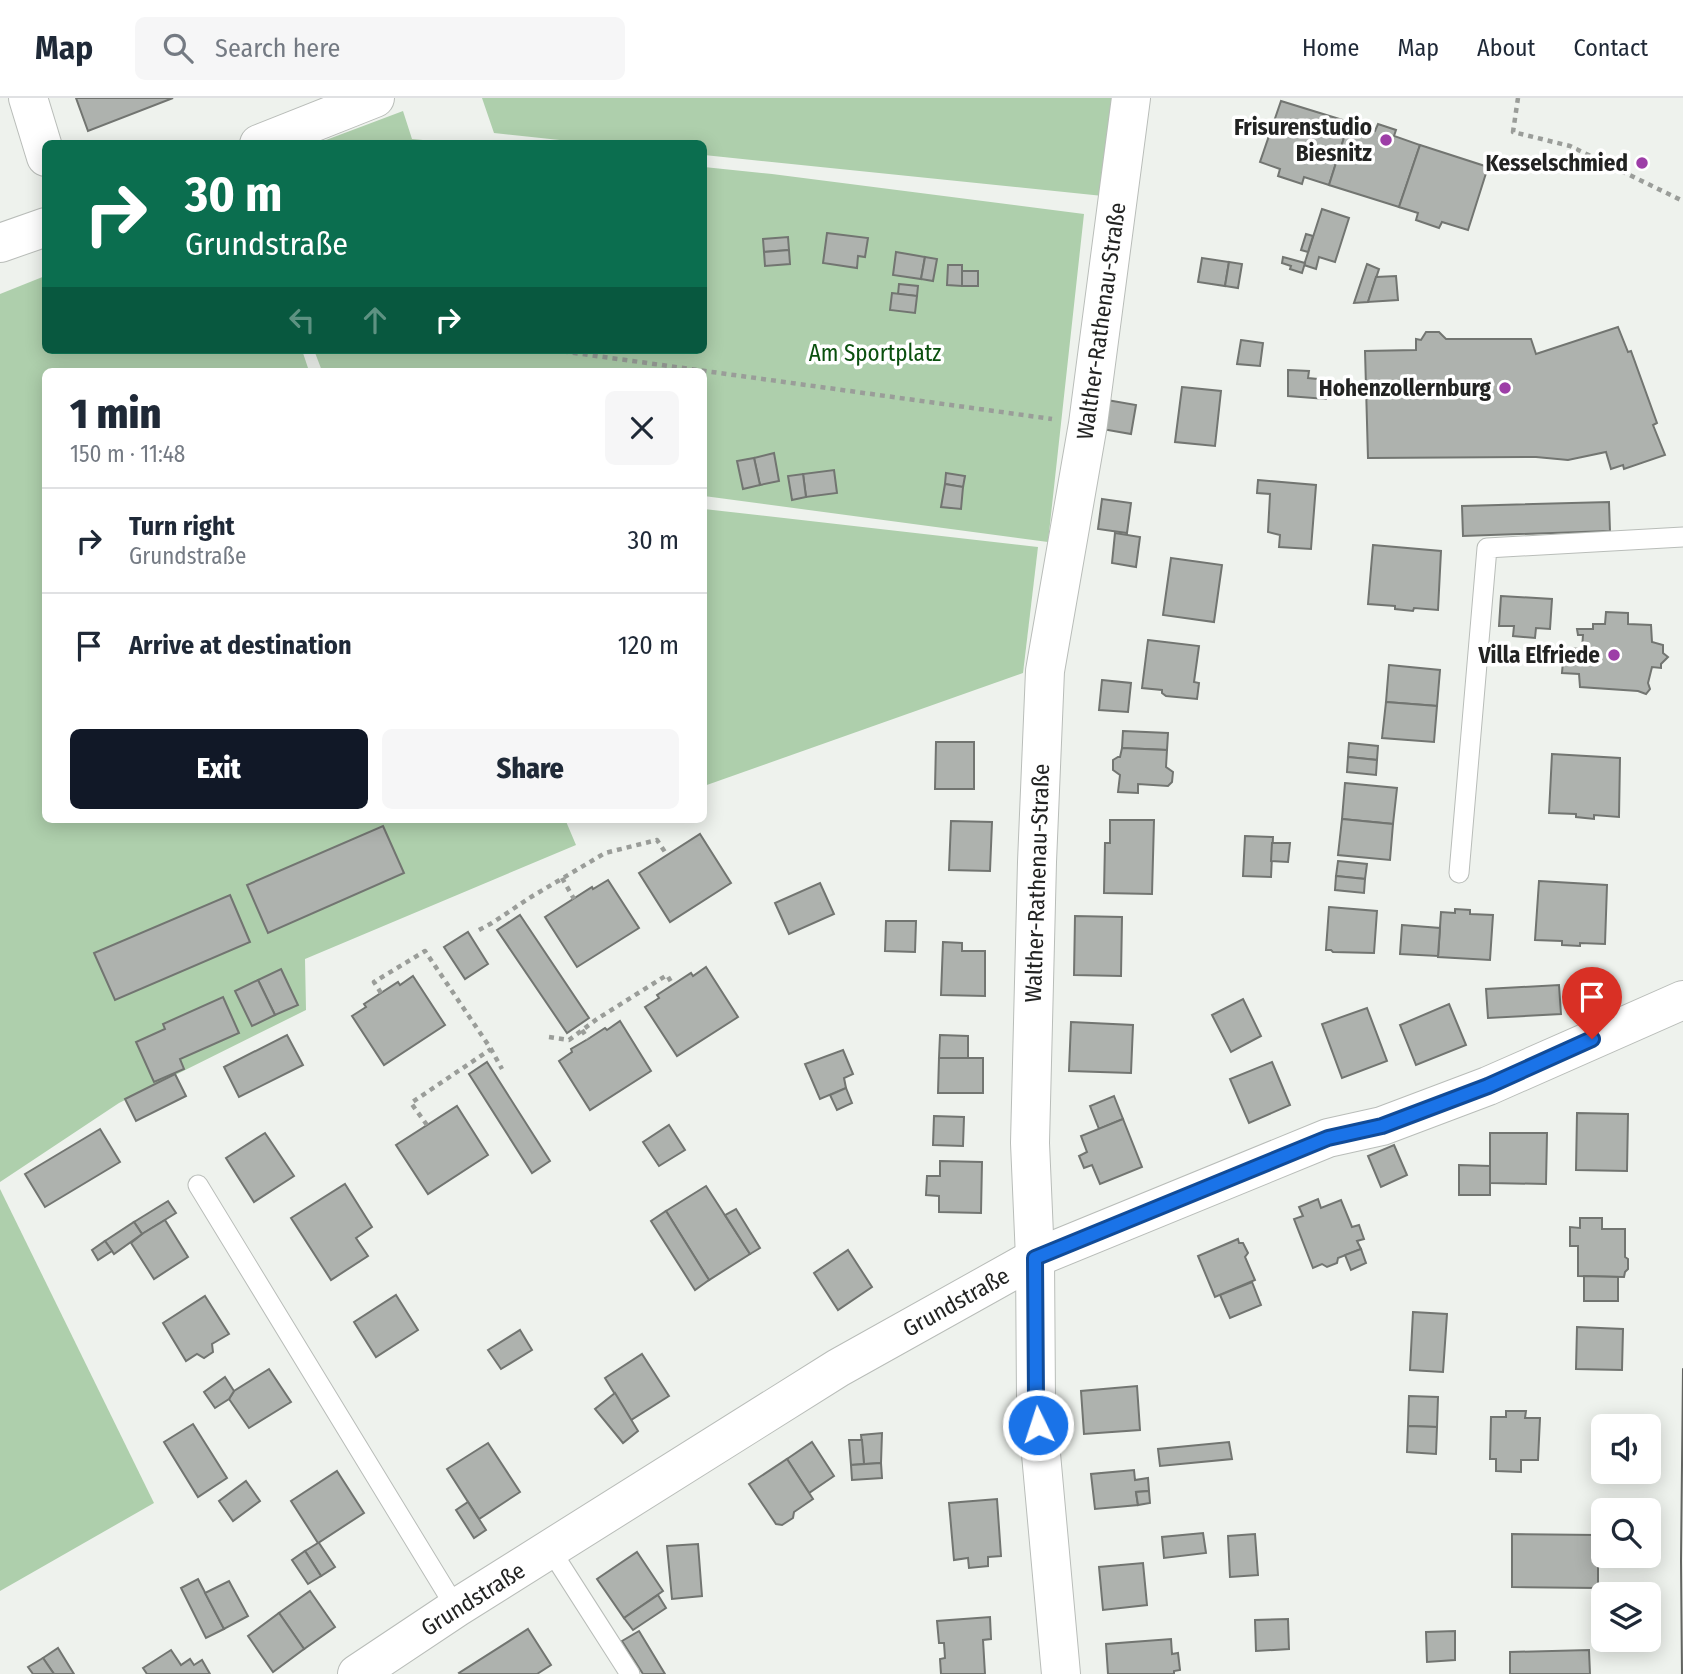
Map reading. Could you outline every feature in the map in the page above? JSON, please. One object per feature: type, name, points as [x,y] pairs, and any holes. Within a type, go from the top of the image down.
[{"type":"street","points":[[28,98],[42,144]]},
{"type":"street","points":[[269,140],[375,98]]},
{"type":"street","name":"Walther-Rathenau-Straße","points":[[1061,1674],[1036,1399],[1031,1130],[1037,862],[1045,671],[1088,424],[1132,98]]},
{"type":"street","points":[[0,243],[42,228]]},
{"type":"street","name":"Grundstraße","points":[[357,1674],[456,1608],[838,1368],[1035,1258],[1328,1138],[1382,1126],[1488,1086],[1683,999]]},
{"type":"lane","points":[[1459,873],[1487,548],[1683,537]]},
{"type":"lane","points":[[198,1185],[456,1608]]},
{"type":"lane","points":[[551,1549],[630,1674]]},
{"type":"path","points":[[1518,98],[1513,132],[1570,146],[1683,201]]},
{"type":"path","points":[[583,354],[684,368]]},
{"type":"path","points":[[707,371],[1088,424]]},
{"type":"path","points":[[479,930],[605,853],[657,840],[667,855]]},
{"type":"path","points":[[562,878],[574,899]]},
{"type":"path","points":[[381,993],[374,982],[425,951],[492,1049],[502,1069]]},
{"type":"path","points":[[549,1037],[569,1040],[667,975],[673,985]]},
{"type":"path","points":[[582,1030],[587,1038]]},
{"type":"path","points":[[427,1125],[411,1103],[492,1049]]},
{"type":"green space","points":[[482,98],[1116,98],[1103,196],[707,155],[707,140],[560,140],[494,133]]},
{"type":"green space","points":[[403,111],[412,139],[423,140],[326,140]]},
{"type":"green space","name":"Am Sportplatz","points":[[707,167],[1084,214],[1048,542],[707,496],[707,368],[321,368],[316,354],[707,354]]},
{"type":"green space","points":[[42,277],[42,354],[303,354],[308,368],[42,368],[42,823],[567,823],[576,845],[305,959],[306,1010],[119,1103],[0,1182],[0,294]]},
{"type":"green space","points":[[707,509],[1038,547],[1023,673],[707,785]]},
{"type":"green space","points":[[0,1189],[154,1503],[0,1591]]},
{"type":"building","points":[[76,98],[173,98],[88,131]]},
{"type":"building","points":[[1281,101],[1349,122],[1329,185],[1304,177],[1302,184],[1278,176],[1280,169],[1260,162]]},
{"type":"building","points":[[1349,122],[1375,131],[1378,124],[1396,130],[1394,136],[1420,145],[1399,207],[1329,185]]},
{"type":"building","points":[[1420,145],[1488,167],[1468,230],[1442,222],[1439,228],[1416,220],[1418,213],[1399,207]]},
{"type":"building","points":[[1322,209],[1349,218],[1335,262],[1319,257],[1316,269],[1304,265]]},
{"type":"building","points":[[827,233],[868,238],[865,257],[858,256],[857,268],[823,263]]},
{"type":"building","points":[[1306,234],[1313,236],[1308,252],[1301,250]]},
{"type":"building","points":[[788,237],[789,250],[764,252],[763,239]]},
{"type":"building","points":[[789,250],[790,264],[765,266],[764,252]]},
{"type":"building","points":[[896,252],[925,257],[921,279],[893,275]]},
{"type":"building","points":[[925,257],[937,259],[933,281],[921,279]]},
{"type":"building","points":[[1283,257],[1305,263],[1302,273],[1282,263]]},
{"type":"building","points":[[1202,258],[1229,262],[1225,286],[1198,282]]},
{"type":"building","points":[[1229,262],[1242,264],[1238,288],[1225,286]]},
{"type":"building","points":[[1367,264],[1379,269],[1368,302],[1354,303]]},
{"type":"building","points":[[948,265],[962,265],[962,286],[947,285]]},
{"type":"building","points":[[962,271],[978,271],[978,286],[962,286]]},
{"type":"building","points":[[1396,276],[1398,300],[1368,302],[1376,277]]},
{"type":"building","points":[[899,284],[918,286],[917,296],[898,294]]},
{"type":"building","points":[[892,293],[917,296],[915,313],[890,310]]},
{"type":"building","name":"Hohenzollernburg","points":[[1618,327],[1628,352],[1631,351],[1657,423],[1653,425],[1665,455],[1624,469],[1623,465],[1611,469],[1606,452],[1568,460],[1536,457],[1368,458],[1365,351],[1416,350],[1416,339],[1421,340],[1426,332],[1439,332],[1446,339],[1531,339],[1536,354]]},
{"type":"building","points":[[1241,340],[1263,343],[1260,366],[1237,364]]},
{"type":"building","points":[[1288,370],[1309,371],[1308,378],[1327,380],[1326,399],[1288,396]]},
{"type":"building","points":[[1182,387],[1221,391],[1215,446],[1175,442]]},
{"type":"building","points":[[1107,400],[1136,405],[1131,434],[1102,429]]},
{"type":"building","points":[[774,453],[779,481],[760,485],[754,458]]},
{"type":"building","points":[[754,458],[760,485],[743,489],[737,461]]},
{"type":"building","points":[[834,470],[837,493],[806,497],[803,474]]},
{"type":"building","points":[[946,473],[965,476],[963,487],[945,484]]},
{"type":"building","points":[[803,474],[806,497],[792,500],[788,476]]},
{"type":"building","points":[[1258,480],[1316,485],[1311,549],[1279,547],[1280,535],[1268,532],[1270,494],[1257,493]]},
{"type":"building","points":[[945,484],[963,487],[961,509],[941,507]]},
{"type":"building","points":[[1102,499],[1131,503],[1127,533],[1098,529]]},
{"type":"building","points":[[1609,502],[1610,531],[1463,536],[1462,506]]},
{"type":"building","points":[[1115,533],[1140,537],[1136,567],[1112,563]]},
{"type":"building","points":[[1373,545],[1441,551],[1438,610],[1414,608],[1413,611],[1395,609],[1395,606],[1368,604]]},
{"type":"building","points":[[1171,558],[1222,565],[1214,622],[1163,615]]},
{"type":"building","points":[[1501,596],[1552,599],[1550,629],[1536,628],[1535,638],[1513,636],[1514,626],[1499,626]]},
{"type":"building","name":"Villa Elfriede","points":[[1606,612],[1628,613],[1628,624],[1651,625],[1652,642],[1663,645],[1663,653],[1668,657],[1661,664],[1661,668],[1652,667],[1648,683],[1650,689],[1646,694],[1638,691],[1580,687],[1579,674],[1562,673],[1564,648],[1582,649],[1583,635],[1578,635],[1577,629],[1593,629],[1593,624],[1605,624]]},
{"type":"building","points":[[1148,640],[1199,646],[1194,682],[1199,683],[1197,699],[1166,696],[1162,690],[1142,688]]},
{"type":"building","points":[[1389,665],[1440,670],[1437,706],[1386,702]]},
{"type":"building","points":[[1102,680],[1131,683],[1128,712],[1099,710]]},
{"type":"building","points":[[1386,702],[1437,706],[1434,742],[1382,738]]},
{"type":"building","points":[[1123,731],[1168,733],[1167,750],[1122,748]]},
{"type":"building","points":[[936,742],[974,742],[974,789],[935,789]]},
{"type":"building","points":[[1349,743],[1378,746],[1377,760],[1348,757]]},
{"type":"building","points":[[1122,748],[1167,750],[1166,767],[1173,772],[1172,782],[1168,786],[1138,784],[1138,793],[1118,792],[1120,775],[1113,770],[1113,760],[1120,757]]},
{"type":"building","points":[[1552,754],[1620,758],[1619,817],[1594,815],[1594,819],[1576,817],[1576,814],[1549,813]]},
{"type":"building","points":[[1348,757],[1377,760],[1376,775],[1347,772]]},
{"type":"building","points":[[1345,783],[1397,788],[1393,824],[1342,819]]},
{"type":"building","points":[[1342,819],[1393,824],[1390,860],[1338,855]]},
{"type":"building","points":[[1110,820],[1154,820],[1152,894],[1104,893],[1105,843],[1110,843]]},
{"type":"building","points":[[951,821],[992,822],[990,871],[949,870]]},
{"type":"building","points":[[383,826],[404,873],[268,933],[247,885]]},
{"type":"building","points":[[700,834],[731,883],[670,922],[639,873]]},
{"type":"building","points":[[1245,836],[1273,837],[1271,877],[1243,876]]},
{"type":"building","points":[[1272,843],[1290,843],[1288,862],[1271,861]]},
{"type":"building","points":[[1338,861],[1367,864],[1365,879],[1336,876]]},
{"type":"building","points":[[1336,876],[1365,879],[1364,893],[1335,890]]},
{"type":"building","points":[[608,880],[639,928],[577,967],[545,917]]},
{"type":"building","points":[[1539,881],[1607,885],[1605,944],[1562,945],[1562,941],[1535,940]]},
{"type":"building","points":[[820,883],[834,914],[789,934],[775,903]]},
{"type":"building","points":[[230,895],[250,942],[115,1000],[94,953]]},
{"type":"building","points":[[1329,907],[1377,911],[1374,953],[1326,950]]},
{"type":"building","points":[[1455,909],[1470,910],[1470,914],[1493,915],[1490,960],[1438,957],[1441,912],[1455,913]]},
{"type":"building","points":[[520,915],[589,1018],[567,1033],[497,930]]},
{"type":"building","points":[[1075,916],[1122,917],[1121,976],[1074,975]]},
{"type":"building","points":[[886,921],[916,921],[915,952],[885,951]]},
{"type":"building","points":[[1402,925],[1440,928],[1438,956],[1400,954]]},
{"type":"building","points":[[468,932],[488,964],[465,979],[444,947]]},
{"type":"building","points":[[943,942],[962,943],[962,951],[985,951],[985,996],[941,995]]},
{"type":"building","points":[[706,967],[738,1017],[677,1056],[645,1007],[659,998],[657,995],[691,973],[693,976]]},
{"type":"building","points":[[281,969],[298,1005],[275,1015],[258,980]]},
{"type":"building","points":[[413,976],[445,1025],[384,1065],[352,1016],[366,1007],[364,1004],[398,982],[400,985]]},
{"type":"building","points":[[258,980],[275,1015],[252,1026],[235,991]]},
{"type":"building","points":[[1559,985],[1561,1014],[1488,1018],[1486,989]]},
{"type":"building","points":[[223,997],[239,1033],[180,1059],[184,1069],[154,1082],[136,1042],[165,1029],[163,1024]]},
{"type":"building","points":[[1243,999],[1261,1036],[1231,1052],[1212,1015]]},
{"type":"building","points":[[1449,1004],[1466,1045],[1416,1065],[1400,1025]]},
{"type":"building","points":[[1367,1008],[1387,1061],[1342,1078],[1322,1024]]},
{"type":"building","points":[[620,1021],[651,1071],[590,1110],[559,1061],[572,1052],[571,1049]]},
{"type":"building","points":[[1071,1022],[1133,1025],[1131,1073],[1069,1071]]},
{"type":"building","points":[[287,1035],[303,1065],[239,1097],[224,1067]]},
{"type":"building","points":[[940,1035],[968,1036],[968,1058],[939,1058]]},
{"type":"building","points":[[843,1050],[853,1074],[844,1078],[846,1088],[820,1099],[805,1064]]},
{"type":"building","points":[[939,1058],[983,1058],[983,1093],[938,1093]]},
{"type":"building","points":[[487,1062],[550,1161],[532,1173],[469,1074]]},
{"type":"building","points":[[1272,1062],[1290,1105],[1249,1123],[1230,1079]]},
{"type":"building","points":[[175,1074],[186,1096],[136,1121],[125,1099]]},
{"type":"building","points":[[846,1088],[852,1103],[837,1110],[830,1095]]},
{"type":"building","points":[[1114,1096],[1123,1119],[1099,1129],[1090,1106]]},
{"type":"building","points":[[457,1106],[488,1155],[428,1194],[396,1145]]},
{"type":"building","points":[[1577,1113],[1628,1114],[1627,1171],[1576,1170]]},
{"type":"building","points":[[934,1116],[964,1117],[963,1146],[933,1145]]},
{"type":"building","points":[[1123,1119],[1142,1167],[1100,1184],[1092,1165],[1084,1168],[1079,1156],[1087,1152],[1081,1136]]},
{"type":"building","points":[[669,1125],[685,1150],[659,1166],[643,1142]]},
{"type":"building","points":[[100,1129],[120,1162],[45,1207],[25,1174]]},
{"type":"building","points":[[265,1133],[294,1176],[254,1202],[226,1158]]},
{"type":"building","points":[[1490,1133],[1547,1133],[1546,1184],[1490,1183]]},
{"type":"building","points":[[1394,1145],[1407,1175],[1381,1187],[1368,1156]]},
{"type":"building","points":[[940,1161],[982,1162],[981,1213],[939,1212],[939,1196],[926,1195],[927,1176],[940,1176]]},
{"type":"building","points":[[1459,1165],[1490,1166],[1490,1195],[1459,1195]]},
{"type":"building","points":[[345,1184],[372,1227],[356,1238],[368,1256],[331,1280],[291,1218]]},
{"type":"building","points":[[706,1186],[750,1254],[709,1280],[666,1211]]},
{"type":"building","points":[[1318,1199],[1321,1208],[1341,1200],[1352,1227],[1359,1225],[1364,1239],[1357,1241],[1361,1249],[1338,1258],[1337,1263],[1313,1268],[1294,1219],[1303,1216],[1299,1207]]},
{"type":"building","points":[[168,1201],[176,1213],[142,1234],[134,1222]]},
{"type":"building","points":[[736,1209],[760,1248],[750,1254],[725,1215]]},
{"type":"building","points":[[666,1211],[709,1280],[695,1290],[651,1221]]},
{"type":"building","points":[[1580,1218],[1602,1218],[1602,1229],[1625,1229],[1628,1269],[1624,1277],[1578,1276],[1578,1246],[1570,1246],[1570,1227],[1580,1228]]},
{"type":"building","points":[[165,1220],[188,1257],[154,1279],[131,1243]]},
{"type":"building","points":[[134,1222],[142,1234],[114,1254],[105,1241]]},
{"type":"building","points":[[1238,1239],[1248,1253],[1245,1257],[1255,1280],[1215,1297],[1198,1256]]},
{"type":"building","points":[[105,1241],[112,1251],[98,1260],[92,1250]]},
{"type":"building","points":[[1361,1249],[1366,1263],[1351,1270],[1345,1255]]},
{"type":"building","points":[[848,1250],[872,1287],[838,1310],[814,1273]]},
{"type":"building","points":[[1584,1276],[1618,1277],[1618,1301],[1584,1301]]},
{"type":"building","points":[[1252,1282],[1261,1305],[1230,1318],[1220,1295]]},
{"type":"building","points":[[396,1295],[418,1330],[376,1357],[354,1322]]},
{"type":"building","points":[[205,1296],[229,1334],[212,1344],[213,1352],[204,1358],[197,1354],[186,1361],[163,1323]]},
{"type":"building","points":[[1413,1312],[1447,1314],[1443,1372],[1410,1370]]},
{"type":"building","points":[[1577,1327],[1623,1329],[1622,1370],[1576,1369]]},
{"type":"building","points":[[520,1330],[532,1350],[501,1369],[488,1350]]},
{"type":"building","points":[[642,1354],[669,1396],[631,1420],[605,1378]]},
{"type":"building","points":[[269,1369],[291,1402],[249,1428],[229,1399],[234,1391]]},
{"type":"building","points":[[225,1377],[234,1391],[229,1399],[215,1408],[204,1392]]},
{"type":"building","points":[[1137,1386],[1140,1430],[1084,1434],[1081,1391]]},
{"type":"building","points":[[615,1393],[638,1431],[623,1443],[595,1409]]},
{"type":"building","points":[[1409,1396],[1438,1397],[1437,1427],[1408,1426]]},
{"type":"building","points":[[1506,1411],[1526,1411],[1525,1418],[1540,1418],[1538,1460],[1521,1460],[1521,1472],[1496,1471],[1496,1459],[1490,1459],[1491,1417],[1506,1417]]},
{"type":"building","points":[[193,1424],[227,1478],[198,1497],[164,1442]]},
{"type":"building","points":[[1408,1426],[1437,1427],[1436,1454],[1407,1452]]},
{"type":"building","points":[[882,1433],[881,1463],[864,1464],[861,1435]]},
{"type":"building","points":[[849,1440],[862,1440],[864,1464],[851,1465]]},
{"type":"building","points":[[812,1442],[834,1476],[809,1493],[787,1459]]},
{"type":"building","points":[[1229,1442],[1232,1459],[1160,1466],[1158,1449]]},
{"type":"building","points":[[488,1443],[520,1492],[479,1519],[447,1469]]},
{"type":"building","points":[[787,1459],[813,1499],[794,1512],[793,1518],[782,1525],[776,1524],[749,1484]]},
{"type":"building","points":[[881,1463],[882,1478],[852,1480],[851,1465]]},
{"type":"building","points":[[1134,1470],[1135,1480],[1148,1478],[1149,1491],[1136,1492],[1138,1505],[1095,1509],[1091,1474]]},
{"type":"building","points":[[337,1471],[364,1513],[318,1543],[291,1501]]},
{"type":"building","points":[[246,1481],[260,1501],[233,1521],[219,1501]]},
{"type":"building","points":[[1149,1491],[1150,1503],[1138,1505],[1136,1492]]},
{"type":"building","points":[[997,1499],[1001,1556],[988,1557],[988,1566],[969,1568],[968,1558],[954,1560],[949,1503]]},
{"type":"building","points":[[468,1502],[486,1530],[474,1538],[456,1510]]},
{"type":"building","points":[[1203,1533],[1206,1553],[1164,1558],[1162,1537]]},
{"type":"building","points":[[1255,1534],[1258,1575],[1230,1577],[1228,1536]]},
{"type":"building","points":[[1512,1534],[1591,1535],[1591,1568],[1598,1568],[1598,1582],[1591,1582],[1591,1588],[1512,1587]]},
{"type":"building","points":[[319,1543],[335,1567],[321,1576],[305,1551]]},
{"type":"building","points":[[698,1544],[702,1596],[672,1599],[667,1546]]},
{"type":"building","points":[[305,1551],[321,1576],[308,1584],[292,1560]]},
{"type":"building","points":[[637,1552],[663,1591],[624,1618],[597,1579]]},
{"type":"building","points":[[1143,1563],[1147,1605],[1103,1610],[1099,1567]]},
{"type":"building","points":[[198,1579],[224,1629],[206,1638],[181,1588]]},
{"type":"building","points":[[229,1581],[248,1616],[224,1629],[205,1593]]},
{"type":"building","points":[[310,1591],[335,1627],[304,1649],[279,1613]]},
{"type":"building","points":[[658,1595],[666,1608],[633,1630],[624,1618]]},
{"type":"building","points":[[279,1613],[304,1649],[273,1672],[248,1636]]},
{"type":"building","points":[[990,1617],[991,1639],[983,1640],[985,1674],[941,1674],[940,1659],[945,1658],[944,1643],[939,1643],[937,1621]]},
{"type":"building","points":[[1288,1619],[1289,1649],[1256,1651],[1255,1620]]},
{"type":"building","points":[[528,1629],[551,1665],[537,1674],[459,1673]]},
{"type":"building","points":[[639,1631],[665,1674],[643,1674],[622,1641]]},
{"type":"building","points":[[1455,1631],[1455,1660],[1427,1662],[1426,1632]]},
{"type":"building","points":[[1171,1639],[1172,1654],[1178,1653],[1180,1670],[1174,1671],[1174,1674],[1108,1674],[1106,1644]]},
{"type":"building","points":[[58,1648],[74,1674],[54,1674],[43,1658]]},
{"type":"building","points":[[171,1650],[181,1665],[190,1659],[194,1665],[202,1660],[210,1674],[147,1674],[143,1668]]},
{"type":"building","points":[[1589,1650],[1590,1674],[1510,1674],[1510,1652]]},
{"type":"building","points":[[43,1658],[54,1674],[33,1674],[28,1667]]},
{"type":"tram line","points":[[1682,1674],[1683,1369]]},
{"type":"place","name":"Frisurenstudio Biesnitz","points":[[1386,140]]},
{"type":"place","name":"Kesselschmied","points":[[1642,163]]},
{"type":"place","name":"Hohenzollernburg","points":[[1505,388]]},
{"type":"place","name":"Villa Elfriede","points":[[1614,655]]},
{"type":"route","points":[[1038,1425],[1035,1258],[1328,1138],[1382,1126],[1488,1086],[1592,1039]]}]
